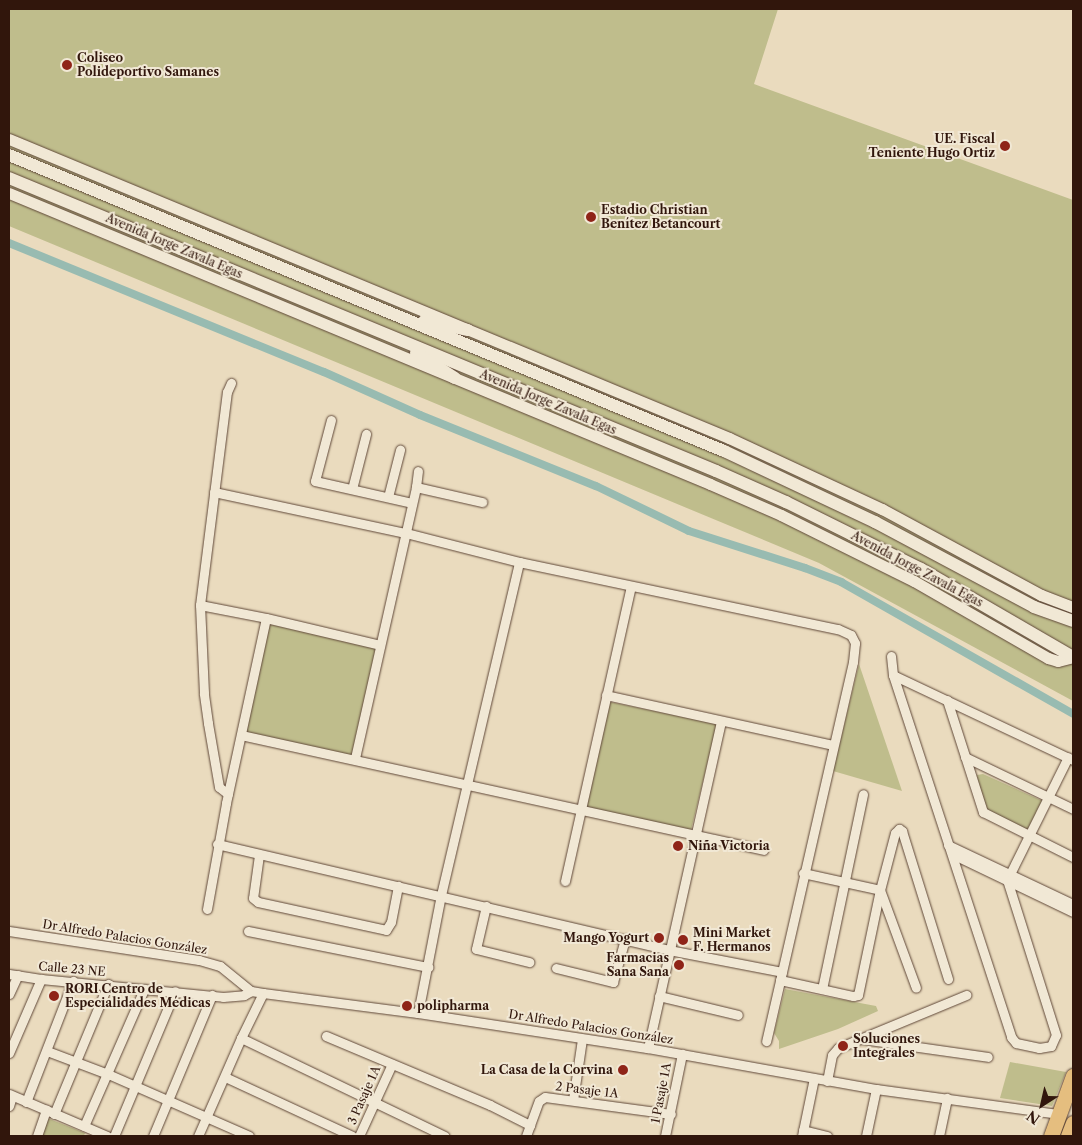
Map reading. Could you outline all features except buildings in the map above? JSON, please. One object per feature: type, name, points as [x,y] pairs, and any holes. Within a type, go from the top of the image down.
[{"type":"main road","name":"Avenida Jorge Zavala Egas","points":[[9,155],[795,483],[933,552],[1034,607],[1073,621]]},
{"type":"main road","name":"Avenida Jorge Zavala Egas","points":[[9,178],[786,502],[921,569],[1073,657]]},
{"type":"main road","points":[[396,315],[468,330]]},
{"type":"main road","points":[[387,335],[455,378]]},
{"type":"main road","points":[[1051,1136],[1073,1076]]},
{"type":"main road","points":[[1068,1136],[1073,1123]]},
{"type":"street","points":[[9,139],[801,470],[941,539],[1041,595],[1073,607]]},
{"type":"street","name":"Avenida Jorge Zavala Egas","points":[[9,193],[780,515],[914,581],[1048,658],[1058,660],[1073,657]]},
{"type":"street","points":[[228,794],[219,787],[208,723],[204,693],[200,605],[227,392],[231,383]]},
{"type":"street","points":[[331,420],[316,481],[412,503]]},
{"type":"street","points":[[352,489],[366,434]]},
{"type":"street","points":[[388,497],[400,450]]},
{"type":"street","points":[[355,758],[418,471]]},
{"type":"street","points":[[416,487],[482,502]]},
{"type":"street","points":[[214,492],[406,532],[520,562],[848,632],[854,639],[855,652],[766,1041]]},
{"type":"street","points":[[418,1013],[441,895],[520,562]]},
{"type":"street","points":[[564,881],[631,586]]},
{"type":"street","points":[[200,605],[266,618],[380,645]]},
{"type":"street","points":[[208,909],[218,844],[266,618]]},
{"type":"street","points":[[891,656],[893,675],[1010,1037],[1016,1043],[1045,1049],[1051,1046],[1056,1035],[1009,877],[1070,758],[893,675]]},
{"type":"street","points":[[606,695],[833,745]]},
{"type":"street","points":[[946,700],[983,812],[1073,857]]},
{"type":"street","points":[[648,1048],[658,996],[721,721]]},
{"type":"street","points":[[241,735],[355,758],[764,850]]},
{"type":"street","points":[[965,756],[1073,809]]},
{"type":"street","points":[[822,990],[863,794]]},
{"type":"street","points":[[218,844],[781,976],[822,990],[853,996],[858,994],[880,890],[895,833],[900,829],[902,830],[948,979]]},
{"type":"street","points":[[950,849],[1073,904]]},
{"type":"street","points":[[259,855],[252,898],[258,902],[386,930],[391,922],[398,886]]},
{"type":"street","points":[[803,873],[880,890]]},
{"type":"street","points":[[1009,877],[1073,912]]},
{"type":"street","points":[[880,890],[916,988]]},
{"type":"street","points":[[486,906],[476,949],[529,962]]},
{"type":"street","name":"Dr Alfredo Palacios González","points":[[9,931],[199,960],[220,966],[252,991],[418,1013],[648,1048],[876,1089],[1059,1114]]},
{"type":"street","points":[[248,931],[428,968]]},
{"type":"street","points":[[556,968],[614,982],[625,939]]},
{"type":"street","points":[[9,994],[13,974]]},
{"type":"street","name":"Calle 23 NE","points":[[13,974],[41,979],[212,995],[244,996],[252,991]]},
{"type":"street","points":[[9,1053],[41,979]]},
{"type":"street","points":[[26,1102],[73,981]]},
{"type":"street","points":[[37,1136],[77,1062],[108,984]]},
{"type":"street","points":[[84,1126],[144,989]]},
{"type":"street","points":[[114,1136],[175,991]]},
{"type":"street","points":[[198,1136],[241,1038],[264,993]]},
{"type":"street","points":[[153,1136],[212,995]]},
{"type":"street","points":[[827,1081],[833,1053],[838,1048],[966,995]]},
{"type":"street","points":[[658,996],[738,1015]]},
{"type":"street","points":[[326,1036],[530,1124]]},
{"type":"street","points":[[241,1038],[445,1136]]},
{"type":"street","points":[[573,1100],[582,1039]]},
{"type":"street","points":[[861,1039],[988,1056]]},
{"type":"street","points":[[47,1051],[108,1074],[249,1136]]},
{"type":"street","name":"1 Pasaje 1A","points":[[665,1136],[682,1054]]},
{"type":"street","name":"3 Pasaje 1A","points":[[359,1136],[392,1064]]},
{"type":"street","points":[[225,1077],[352,1136]]},
{"type":"street","points":[[814,1078],[803,1133],[827,1136]]},
{"type":"street","points":[[866,1136],[876,1089]]},
{"type":"street","points":[[9,1106],[10,1095],[107,1136]]},
{"type":"street","name":"2 Pasaje 1A","points":[[526,1136],[543,1098],[573,1100],[671,1114]]},
{"type":"street","points":[[939,1136],[947,1098]]},
{"type":"shaded area","points":[[9,9],[778,9],[754,84],[1073,200],[1073,701],[819,563],[9,226]]},
{"type":"shaded area","points":[[269,624],[377,649],[353,757],[245,733]]},
{"type":"shaded area","points":[[859,664],[902,791],[833,771]]},
{"type":"shaded area","points":[[610,702],[717,724],[690,834],[585,808]]},
{"type":"shaded area","points":[[983,774],[1045,802],[1030,833],[988,815],[978,785],[977,775]]},
{"type":"shaded area","points":[[785,989],[876,1006],[878,1011],[838,1029],[779,1049],[779,1041],[774,1033]]},
{"type":"shaded area","points":[[1010,1062],[1066,1072],[1052,1106],[1000,1098]]},
{"type":"shaded area","points":[[47,1118],[85,1133],[84,1136],[41,1136]]},
{"type":"waterway","points":[[9,243],[324,372],[420,415],[596,486],[689,531],[805,568],[841,582],[1073,714]]},
{"type":"place","name":"Coliseo Polideportivo Samanes","points":[[67,65]]},
{"type":"place","name":"UE. Fiscal Teniente Hugo Ortiz","points":[[1005,146]]},
{"type":"place","name":"Estadio Christian Benítez Betancourt","points":[[591,217]]},
{"type":"place","name":"Niña Victoria","points":[[678,846]]},
{"type":"place","name":"Mango Yogurt","points":[[659,938]]},
{"type":"place","name":"Mini Market F. Hermanos","points":[[683,940]]},
{"type":"place","name":"Farmacias Sana Sana","points":[[679,965]]},
{"type":"place","name":"RORI Centro de Especialidades Médicas","points":[[54,996]]},
{"type":"place","name":"polipharma","points":[[407,1006]]},
{"type":"place","name":"Soluciones Integrales","points":[[843,1046]]},
{"type":"place","name":"La Casa de la Corvina","points":[[623,1070]]}]
